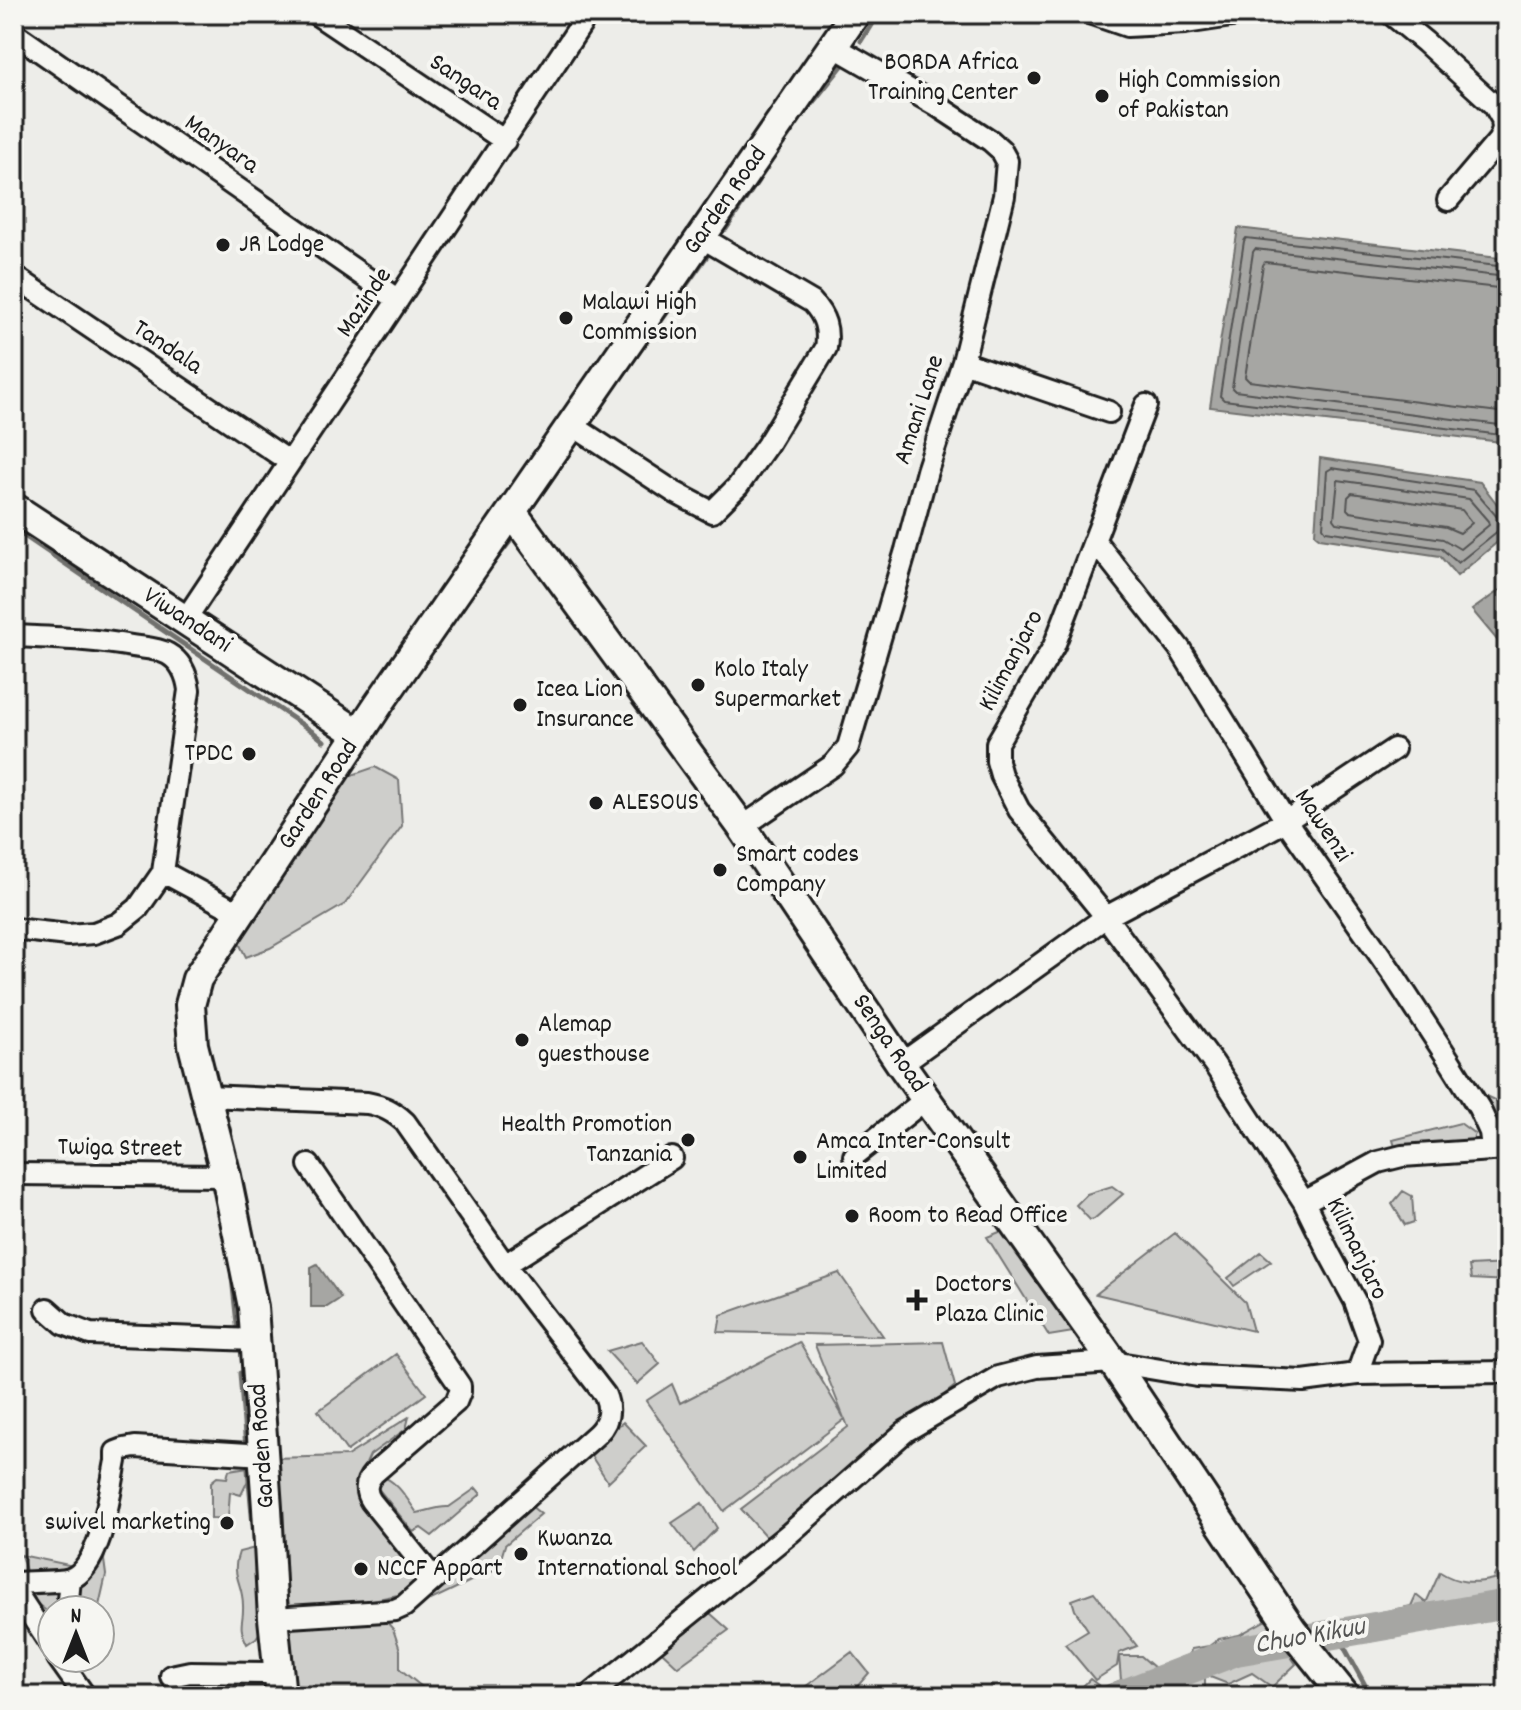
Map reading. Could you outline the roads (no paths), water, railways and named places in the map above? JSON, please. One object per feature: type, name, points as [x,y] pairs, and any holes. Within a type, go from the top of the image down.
[{"type":"street","name":"Sangara","points":[[316,14],[505,141]]},
{"type":"street","name":"Mazinde","points":[[185,620],[588,14]]},
{"type":"street","name":"Garden Road","points":[[279,1684],[253,1307],[226,1176],[193,1045],[190,1005],[197,979],[359,734],[855,14]]},
{"type":"street","points":[[1092,14],[1127,26],[1185,23],[1245,14]]},
{"type":"street","points":[[1391,14],[1494,105],[1502,119],[1503,129],[1499,140],[1448,200]]},
{"type":"street","name":"Manyara","points":[[14,33],[398,300]]},
{"type":"street","name":"Amani Lane","points":[[742,827],[833,765],[848,747],[927,471],[963,362],[1004,196],[1007,161],[991,141],[936,105],[833,46]]},
{"type":"street","points":[[572,425],[674,492],[712,512],[738,486],[767,445],[826,348],[826,323],[812,302],[701,237]]},
{"type":"street","name":"Tandala","points":[[14,276],[290,462]]},
{"type":"street","points":[[963,362],[1109,412]]},
{"type":"street","name":"Kilimanjaro","points":[[1146,405],[1054,646],[997,743],[997,761],[1019,810],[1106,917],[1214,1064],[1304,1202],[1355,1301],[1369,1340],[1357,1374]]},
{"type":"street","name":"Viwandani","points":[[14,508],[359,734]]},
{"type":"street","name":"Senga Road","points":[[512,512],[742,827],[901,1064],[1113,1362],[1301,1639],[1345,1696]]},
{"type":"street","name":"Mawenzi","points":[[1095,541],[1180,649],[1286,821],[1391,971],[1467,1088],[1500,1148]]},
{"type":"street","points":[[14,636],[106,641],[157,650],[170,655],[180,665],[187,677],[189,690],[163,872],[138,908],[118,924],[94,933],[68,935],[14,929]]},
{"type":"street","points":[[901,1064],[1106,917],[1286,821],[1394,749]]},
{"type":"street","points":[[163,872],[241,914]]},
{"type":"street","points":[[207,1096],[367,1103],[395,1112],[608,1403],[607,1420],[597,1434],[404,1606],[395,1610],[273,1618]]},
{"type":"street","points":[[854,1156],[926,1099]]},
{"type":"street","points":[[1304,1202],[1378,1162],[1402,1156],[1500,1148]]},
{"type":"street","points":[[505,1265],[672,1158]]},
{"type":"street","points":[[309,1165],[460,1386],[456,1402],[373,1474],[367,1485],[367,1496],[434,1579]]},
{"type":"street","name":"Twiga Street","points":[[14,1174],[226,1176]]},
{"type":"street","points":[[47,1309],[64,1324],[90,1334],[255,1340]]},
{"type":"street","points":[[589,1696],[790,1533],[906,1431],[998,1377],[1037,1367],[1113,1362],[1197,1376],[1303,1381],[1357,1374],[1507,1372]]},
{"type":"street","points":[[14,1583],[70,1579],[83,1569],[96,1549],[104,1523],[116,1452],[135,1447],[264,1455]]},
{"type":"street","points":[[69,1594],[70,1579]]},
{"type":"street","points":[[14,1589],[36,1622]]},
{"type":"street","points":[[171,1676],[190,1672],[268,1673],[279,1684]]},
{"type":"street","points":[[70,1674],[85,1696]]},
{"type":"water","points":[[1238,228],[1507,259],[1507,447],[1501,442],[1210,407]]},
{"type":"water","points":[[1320,458],[1480,482],[1507,517],[1507,534],[1457,576],[1440,556],[1320,538],[1315,534]]},
{"type":"water","points":[[1507,585],[1507,652],[1472,610]]},
{"type":"water","points":[[317,1264],[341,1298],[327,1307],[311,1307],[311,1267]]},
{"type":"waterway","points":[[861,41],[878,14]]},
{"type":"waterway","points":[[795,125],[842,66]]},
{"type":"waterway","points":[[726,229],[785,140]]},
{"type":"waterway","points":[[592,419],[707,256]]},
{"type":"waterway","points":[[528,513],[579,439]]},
{"type":"waterway","points":[[14,529],[324,741]]},
{"type":"waterway","points":[[488,570],[512,539]]},
{"type":"waterway","points":[[177,1038],[180,1050]]},
{"type":"waterway","points":[[231,1268],[238,1333]]},
{"type":"waterway","points":[[240,1373],[246,1448]]},
{"type":"waterway","points":[[247,1458],[255,1548]]},
{"type":"waterway","name":"Chuo Kikuu","points":[[1119,1696],[1236,1651],[1507,1604]]},
{"type":"waterway","points":[[1337,1634],[1371,1696]]},
{"type":"place","name":"BORDA Africa Training Center","points":[[1034,78]]},
{"type":"place","name":"High Commission of Pakistan","points":[[1102,96]]},
{"type":"place","name":"JR Lodge","points":[[223,245]]},
{"type":"place","name":"Malawi High Commission","points":[[566,318]]},
{"type":"place","name":"Kolo Italy Supermarket","points":[[698,685]]},
{"type":"place","name":"Icea Lion Insurance","points":[[520,705]]},
{"type":"place","name":"TPDC","points":[[249,754]]},
{"type":"place","name":"ALESOUS","points":[[596,803]]},
{"type":"place","name":"Smart codes Company","points":[[720,870]]},
{"type":"place","name":"Alemap guesthouse","points":[[522,1040]]},
{"type":"place","name":"Health Promotion Tanzania","points":[[688,1140]]},
{"type":"place","name":"Amca Inter-Consult Limited","points":[[800,1157]]},
{"type":"place","name":"Room to Read Office","points":[[852,1216]]},
{"type":"place","name":"Doctors Plaza Clinic","points":[[917,1300]]},
{"type":"place","name":"swivel marketing","points":[[227,1523]]},
{"type":"place","name":"Kwanza International School","points":[[521,1554]]},
{"type":"place","name":"NCCF Appart","points":[[361,1569]]}]
